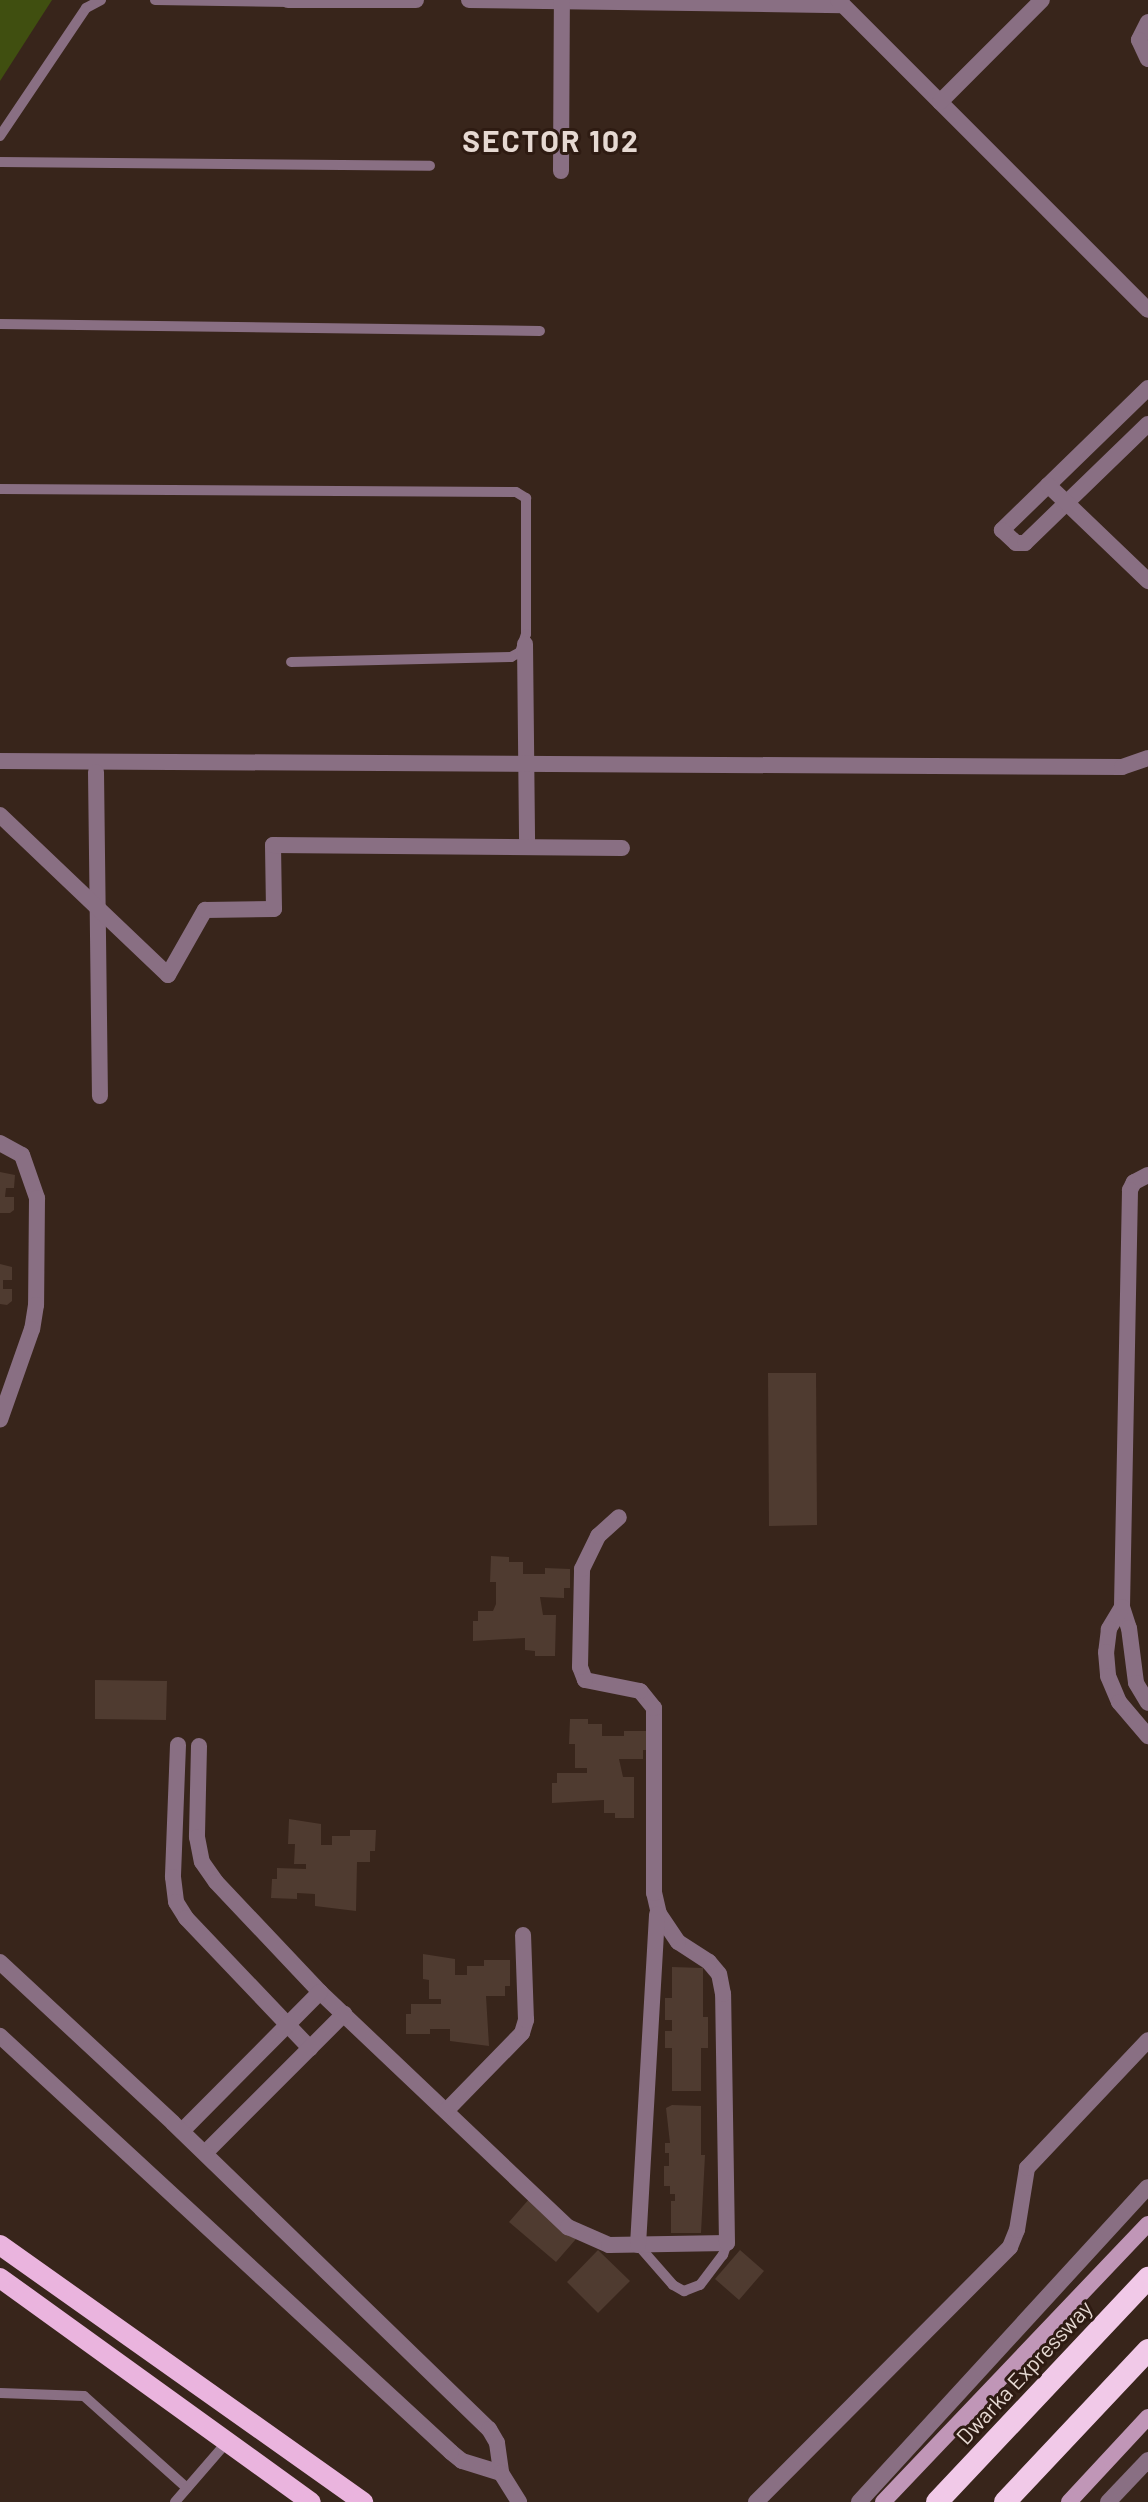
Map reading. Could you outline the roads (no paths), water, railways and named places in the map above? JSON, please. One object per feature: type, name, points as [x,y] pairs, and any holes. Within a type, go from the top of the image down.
[{"type":"highway","name":"Dwarka Expressway","points":[[937,2502],[1148,2278]]},
{"type":"highway","points":[[1005,2502],[1148,2350]]},
{"type":"main road","points":[[883,2502],[1148,2224]]},
{"type":"main road","points":[[0,2245],[363,2502]]},
{"type":"main road","points":[[0,2278],[311,2502]]},
{"type":"main road","points":[[1069,2502],[1148,2417]]},
{"type":"street","points":[[289,1],[416,0]]},
{"type":"street","points":[[469,0],[841,3],[1148,310]]},
{"type":"street","points":[[940,102],[1042,0]]},
{"type":"street","points":[[561,171],[562,1]]},
{"type":"street","points":[[1148,22],[1139,40],[1148,59]]},
{"type":"street","points":[[1148,388],[1002,530],[1016,543],[1025,543],[1148,424]]},
{"type":"street","points":[[1048,485],[1148,581]]},
{"type":"street","points":[[525,644],[527,847]]},
{"type":"street","points":[[0,761],[1122,767],[1148,758]]},
{"type":"street","points":[[96,772],[100,1096]]},
{"type":"street","points":[[0,815],[168,975],[205,910],[274,909],[273,845],[622,848]]},
{"type":"street","points":[[0,1143],[22,1155],[37,1198],[36,1305],[32,1329],[0,1420]]},
{"type":"street","points":[[1148,1175],[1134,1182],[1130,1190],[1122,1607],[1129,1628],[1136,1683],[1148,1703]]},
{"type":"street","points":[[619,1517],[598,1536],[582,1569],[580,1667],[585,1680],[640,1691],[654,1708],[657,1907],[638,2245]]},
{"type":"street","points":[[1122,1607],[1109,1629],[1106,1652],[1108,1676],[1119,1702],[1148,1736]]},
{"type":"street","points":[[178,1745],[173,1877],[176,1902],[186,1918],[310,2048]]},
{"type":"street","points":[[199,1746],[197,1837],[202,1862],[320,1992],[568,2227],[609,2245],[727,2243],[723,1994],[719,1974],[709,1962],[686,1950],[666,1931],[657,1907]]},
{"type":"street","points":[[446,2111],[522,2033],[526,2020],[523,1935]]},
{"type":"street","points":[[0,1962],[182,2131],[489,2429],[497,2443],[501,2473],[519,2502]]},
{"type":"street","points":[[182,2131],[320,1992]]},
{"type":"street","points":[[205,2153],[344,2014]]},
{"type":"street","points":[[0,2036],[451,2452],[462,2461],[501,2473]]},
{"type":"street","points":[[756,2502],[1010,2247],[1017,2230],[1027,2168],[1148,2040]]},
{"type":"street","points":[[859,2502],[1148,2187]]},
{"type":"street","points":[[1108,2502],[1148,2460]]},
{"type":"lane","points":[[0,136],[86,8],[101,0]]},
{"type":"lane","points":[[155,0],[289,1]]},
{"type":"lane","points":[[0,162],[430,166]]},
{"type":"lane","points":[[0,324],[540,331]]},
{"type":"lane","points":[[0,489],[521,493],[528,504],[525,644],[511,657],[291,662]]},
{"type":"lane","points":[[638,2245],[673,2285],[684,2291],[700,2285],[723,2255],[727,2243]]},
{"type":"lane","points":[[0,2393],[84,2396],[187,2488]]},
{"type":"lane","points":[[175,2502],[227,2442]]},
{"type":"district","name":"SECTOR 102","points":[[551,140]]}]
